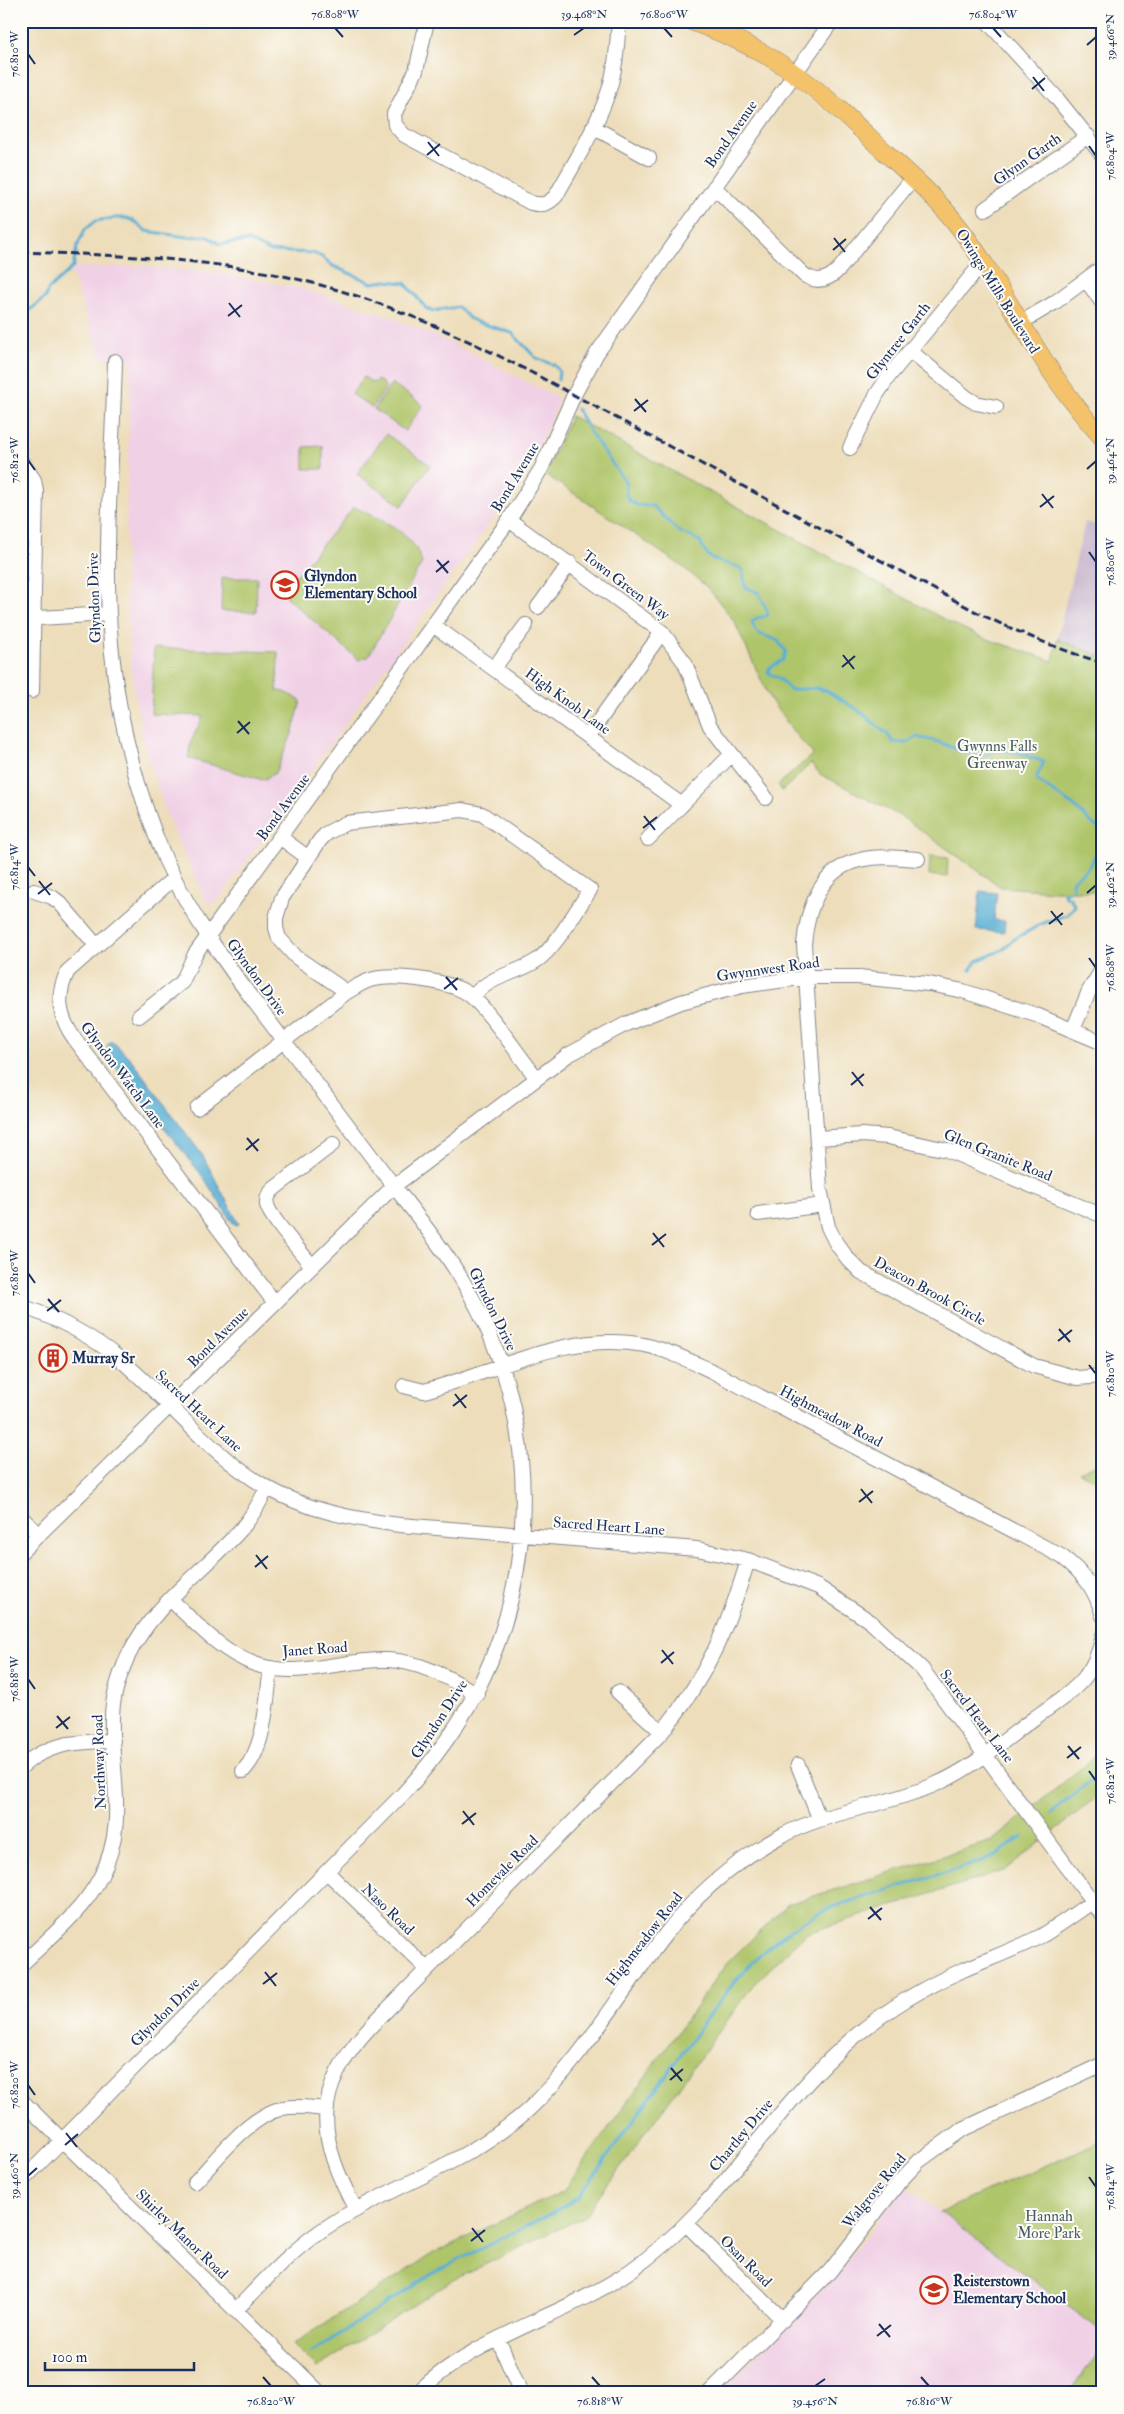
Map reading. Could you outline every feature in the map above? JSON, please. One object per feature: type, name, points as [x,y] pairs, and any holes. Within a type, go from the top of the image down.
[{"type":"main road","name":"Owings Mills Boulevard","points":[[691,21],[743,43],[794,73],[832,104],[913,178],[948,214],[983,262],[1063,391],[1103,438]]},
{"type":"street","points":[[427,21],[416,71],[394,114],[395,125],[404,135],[531,203],[540,205],[546,204],[556,196],[593,127],[608,93],[614,68],[619,21]]},
{"type":"street","name":"Bond Avenue","points":[[139,1016],[182,982],[190,962],[508,520],[544,462],[589,367],[832,21]]},
{"type":"street","points":[[987,21],[1056,96],[1103,156]]},
{"type":"street","points":[[593,127],[649,158]]},
{"type":"street","name":"Glynn Garth","points":[[985,209],[1088,136]]},
{"type":"street","points":[[714,188],[804,275],[818,281],[827,279],[840,268],[913,178]]},
{"type":"street","name":"Glyntree Garth","points":[[850,448],[877,394],[889,376],[983,262]]},
{"type":"street","points":[[1020,323],[1103,267]]},
{"type":"street","points":[[1086,280],[1103,304]]},
{"type":"street","points":[[910,351],[966,397],[981,405],[996,407]]},
{"type":"street","name":"Glyndon Drive","points":[[21,2182],[327,1872],[425,1770],[445,1745],[477,1694],[501,1636],[511,1602],[522,1535],[524,1495],[521,1450],[513,1405],[502,1366],[480,1314],[458,1273],[209,938],[174,878],[144,801],[127,742],[115,673],[109,614],[115,361]]},
{"type":"street","points":[[21,461],[34,480],[36,490],[28,619],[32,691]]},
{"type":"street","name":"Town Green Way","points":[[508,520],[570,563],[662,632],[685,663],[704,714],[731,755],[766,798]]},
{"type":"street","points":[[538,607],[570,563]]},
{"type":"street","points":[[28,619],[109,614]]},
{"type":"street","name":"High Knob Lane","points":[[433,625],[682,805]]},
{"type":"street","points":[[494,668],[526,626]]},
{"type":"street","points":[[588,736],[662,632]]},
{"type":"street","points":[[648,839],[731,755]]},
{"type":"street","points":[[347,992],[296,956],[279,938],[276,928],[278,908],[282,898],[307,857],[327,833],[346,823],[462,810],[482,814],[590,890],[543,956],[525,966],[490,980],[472,997]]},
{"type":"street","points":[[281,838],[307,857]]},
{"type":"street","name":"Deacon Brook Circle","points":[[918,858],[860,860],[838,869],[830,876],[814,899],[808,913],[804,944],[823,1205],[828,1227],[848,1260],[877,1282],[1034,1366],[1078,1378],[1103,1376]]},
{"type":"street","name":"Glyndon Watch Lane","points":[[174,878],[68,971],[62,982],[59,1005],[66,1027],[275,1303]]},
{"type":"street","points":[[34,891],[52,896],[96,945]]},
{"type":"street","points":[[1073,1030],[1089,991],[1103,968]]},
{"type":"street","points":[[197,1108],[347,992],[365,982],[392,977],[455,987],[472,997],[536,1078]]},
{"type":"street","name":"Gwynnwest Road","points":[[394,1186],[536,1078],[600,1037],[659,1010],[742,986],[807,977],[858,977],[929,984],[1002,1002],[1103,1043]]},
{"type":"street","name":"Glen Granite Road","points":[[818,1138],[862,1135],[888,1137],[947,1150],[1103,1216]]},
{"type":"street","points":[[312,1266],[271,1213],[267,1200],[269,1193],[332,1144]]},
{"type":"street","name":"Bond Avenue","points":[[21,1552],[170,1408],[394,1186]]},
{"type":"street","points":[[758,1214],[823,1205]]},
{"type":"street","name":"Sacred Heart Lane","points":[[21,1306],[65,1324],[103,1346],[138,1376],[216,1452],[267,1488],[316,1508],[359,1519],[522,1535],[697,1549],[748,1560],[818,1587],[871,1622],[922,1669],[1103,1916]]},
{"type":"street","name":"Highmeadow Road","points":[[404,1386],[424,1390],[561,1347],[608,1342],[646,1346],[689,1360],[1061,1556],[1085,1576],[1095,1591],[1103,1616]]},
{"type":"street","name":"Northway Road","points":[[21,1965],[89,1894],[107,1862],[117,1825],[118,1802],[113,1741],[113,1701],[122,1669],[137,1639],[148,1623],[245,1525],[267,1488]]},
{"type":"street","points":[[21,1517],[39,1535]]},
{"type":"street","name":"Homevale Road","points":[[356,2210],[332,2159],[326,2127],[326,2109],[339,2070],[356,2042],[662,1732],[695,1687],[722,1638],[732,1615],[748,1560]]},
{"type":"street","name":"Janet Road","points":[[171,1600],[224,1648],[254,1664],[271,1668],[313,1669],[388,1660],[425,1667],[477,1694]]},
{"type":"street","name":"Highmeadow Road","points":[[236,2310],[299,2246],[356,2210],[468,2154],[528,2110],[564,2072],[664,1935],[718,1878],[759,1849],[819,1818],[936,1785],[986,1754],[1077,1686],[1095,1661],[1103,1635]]},
{"type":"street","points":[[243,1771],[253,1761],[258,1747],[271,1668]]},
{"type":"street","points":[[618,1692],[662,1732]]},
{"type":"street","points":[[21,1767],[38,1754],[58,1745],[113,1741]]},
{"type":"street","points":[[798,1765],[819,1818]]},
{"type":"street","name":"Naso Road","points":[[327,1872],[427,1969]]},
{"type":"street","name":"Chartley Drive","points":[[417,2393],[456,2360],[570,2307],[600,2290],[649,2257],[686,2224],[805,2084],[855,2036],[905,2000],[958,1972],[1041,1936],[1092,1902]]},
{"type":"street","name":"Walgrove Road","points":[[709,2393],[830,2271],[900,2181],[934,2149],[984,2119],[1103,2064]]},
{"type":"street","name":"Shirley Manor Road","points":[[21,2100],[320,2393]]},
{"type":"street","points":[[195,2182],[245,2131],[268,2113],[283,2108],[301,2106],[326,2109]]},
{"type":"street","name":"Osan Road","points":[[686,2224],[783,2320]]},
{"type":"street","points":[[498,2339],[521,2393]]},
{"type":"shaded area","name":"Glyndon Elementary School","points":[[143,266],[225,274],[301,289],[345,302],[396,319],[447,341],[560,399],[539,445],[518,483],[219,899],[212,904],[206,901],[167,816],[143,739],[131,672],[125,569],[131,360],[101,358],[70,268]]},
{"type":"shaded area","points":[[1085,522],[1103,526],[1103,656],[1057,639]]},
{"type":"shaded area","name":"Reisterstown Elementary School","points":[[905,2186],[1103,2332],[1103,2346],[1070,2393],[719,2393],[833,2278]]},
{"type":"green space","points":[[364,377],[373,383],[378,380],[384,384],[385,389],[372,408],[352,394]]},
{"type":"green space","points":[[392,383],[423,405],[405,431],[374,409]]},
{"type":"green space","name":"Gwynns Falls Greenway","points":[[571,416],[951,623],[984,638],[1053,661],[1057,639],[1103,657],[1103,891],[1054,891],[1001,887],[902,817],[820,774],[811,763],[782,791],[778,785],[813,754],[796,735],[770,699],[734,621],[709,589],[683,567],[545,474]]},
{"type":"green space","points":[[386,434],[430,465],[402,506],[357,474]]},
{"type":"green space","points":[[323,446],[323,469],[304,469],[304,447]]},
{"type":"green space","points":[[354,507],[385,522],[404,535],[418,552],[422,563],[368,657],[359,660],[286,597],[287,586]]},
{"type":"green space","points":[[222,578],[257,578],[256,612],[221,611]]},
{"type":"green space","points":[[154,648],[278,652],[277,691],[285,692],[301,701],[292,734],[275,773],[263,780],[188,758],[191,742],[203,716],[151,714]]},
{"type":"green space","points":[[930,856],[948,858],[947,877],[929,875]]},
{"type":"green space","points":[[1103,1461],[1103,1484],[1079,1472]]},
{"type":"green space","points":[[1103,1750],[1103,1792],[1006,1870],[807,1933],[753,1985],[585,2216],[449,2282],[317,2368],[293,2344],[432,2254],[563,2191],[727,1963],[788,1904],[992,1841]]},
{"type":"green space","name":"Hannah More Park","points":[[1103,2140],[1103,2332],[940,2212]]},
{"type":"green space","points":[[1103,2346],[1103,2393],[1070,2393]]},
{"type":"water","points":[[980,891],[997,893],[994,920],[1005,921],[1004,932],[976,930]]},
{"type":"water","points":[[112,1041],[130,1058],[203,1156],[239,1224],[236,1225],[231,1221],[204,1178],[112,1062],[106,1050],[108,1044]]},
{"type":"waterway","points":[[21,317],[45,298],[48,290],[73,267],[77,247],[85,229],[95,221],[126,218],[134,221],[146,231],[187,237],[207,236],[220,244],[249,241],[269,251],[313,253],[322,257],[333,266],[372,283],[385,281],[405,283],[427,309],[433,311],[458,307],[469,318],[477,322],[512,333],[536,358],[554,365],[559,371],[558,380]]},
{"type":"waterway","points":[[577,409],[589,431],[626,483],[626,494],[629,500],[636,505],[653,506],[678,531],[700,541],[709,557],[743,570],[745,587],[759,593],[768,613],[767,616],[757,618],[752,622],[756,631],[777,640],[786,651],[783,660],[769,668],[768,673],[779,678],[790,690],[817,688],[827,691],[858,710],[887,734],[893,742],[907,743],[916,737],[939,742],[961,751],[987,755],[993,752],[1007,751],[1044,762],[1037,776],[1038,781],[1074,806],[1095,826],[1103,828]]},
{"type":"waterway","points":[[970,970],[977,961],[1002,950],[1013,940],[1041,924],[1067,915],[1075,906],[1064,893],[1073,889],[1072,881],[1088,868],[1103,843]]},
{"type":"waterway","points":[[1051,1813],[1103,1771]]},
{"type":"waterway","points":[[312,2352],[435,2272],[564,2207],[579,2196],[726,1993],[743,1972],[784,1935],[808,1919],[835,1906],[974,1864],[998,1854],[1022,1836]]},
{"type":"railway","points":[[21,252],[127,256],[232,267],[301,280],[389,307],[431,324],[514,363],[980,614],[1040,641],[1103,663]]},
{"type":"place","name":"Glyndon Elementary School","points":[[285,585]]},
{"type":"place","name":"Murray Sr","points":[[53,1358]]},
{"type":"place","name":"Reisterstown Elementary School","points":[[934,2290]]}]
